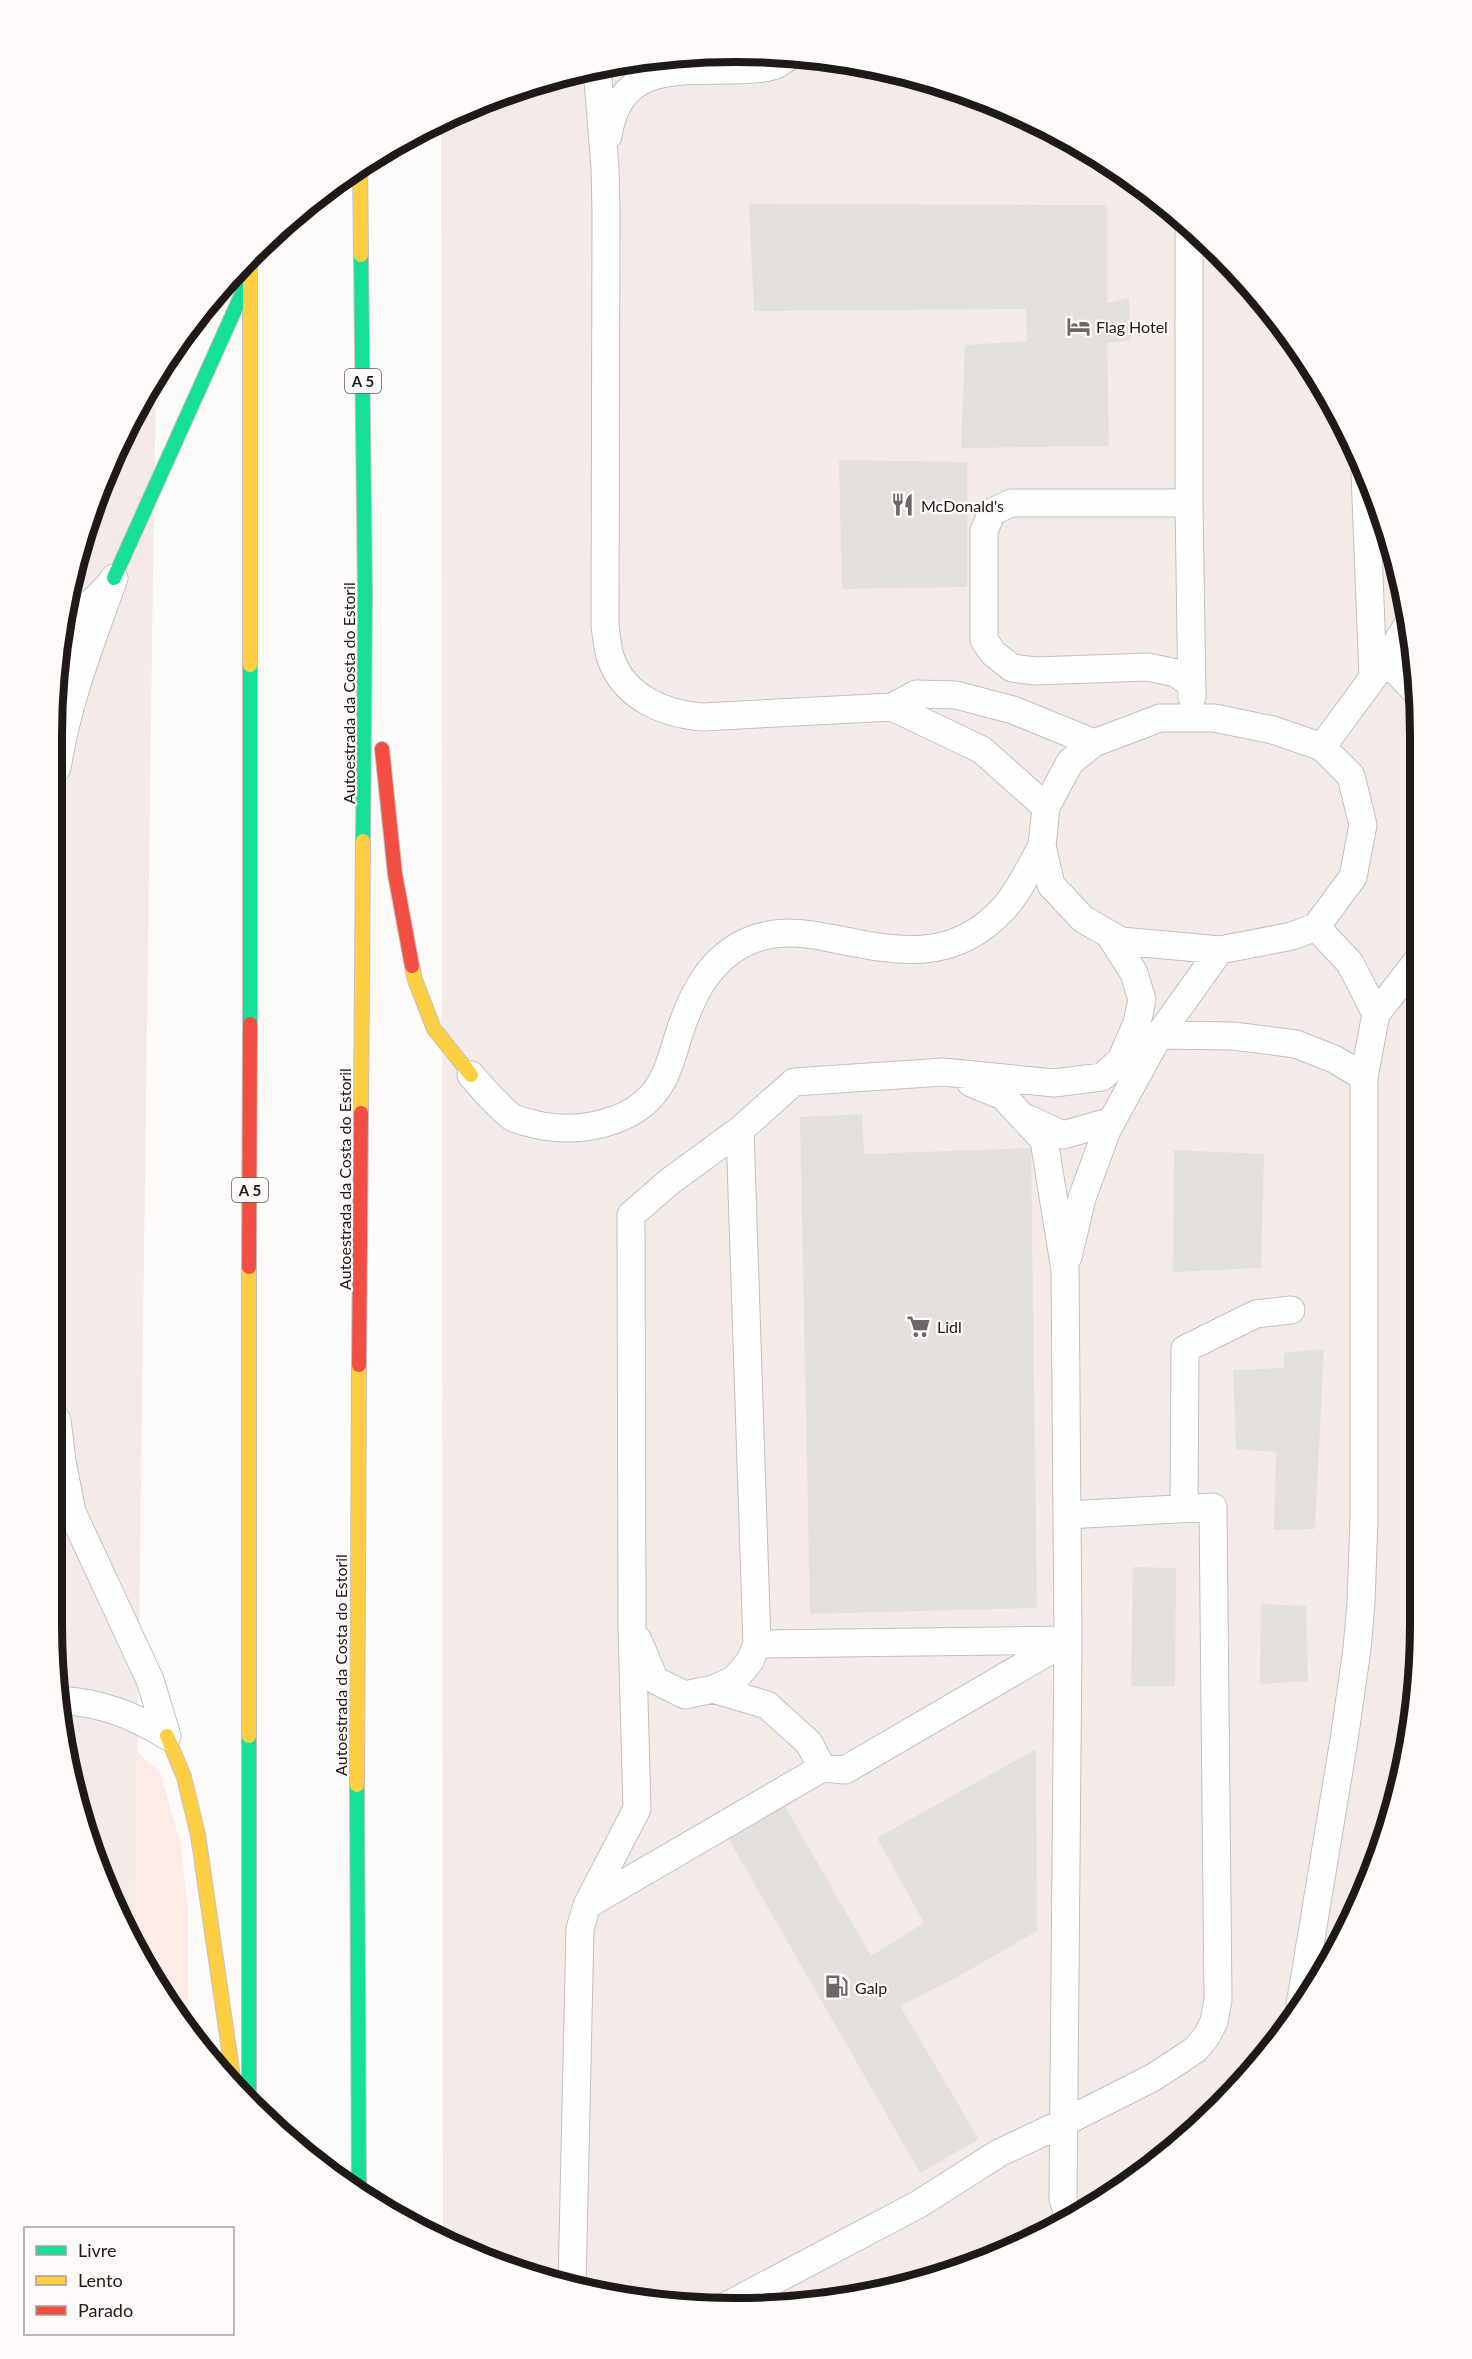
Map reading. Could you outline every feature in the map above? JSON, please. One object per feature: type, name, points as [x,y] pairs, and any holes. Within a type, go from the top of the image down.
[{"type":"highway","name":"Autoestrada da Costa do Estoril","points":[[359,2183],[356,1672],[365,595],[360,176]]},
{"type":"highway","name":"A 5","points":[[249,2089],[250,269]]},
{"type":"highway","points":[[114,578],[250,275]]},
{"type":"highway","points":[[365,595],[378,711]]},
{"type":"highway","points":[[380,735],[395,874],[416,980],[434,1029],[471,1075]]},
{"type":"highway","points":[[167,1736],[184,1777],[198,1835],[232,2071]]},
{"type":"lane","points":[[636,69],[654,74],[765,68],[779,63]]},
{"type":"lane","points":[[605,167],[610,124],[618,103],[638,81],[654,74]]},
{"type":"lane","points":[[598,75],[605,167],[605,626],[611,659],[624,682],[635,693],[657,707],[681,716],[702,717],[892,707],[916,694],[957,694],[1013,710],[1094,743]]},
{"type":"lane","points":[[1191,238],[1189,503],[1192,696],[1205,719]]},
{"type":"lane","points":[[1366,496],[1373,677]]},
{"type":"lane","points":[[1189,503],[1011,503],[992,512],[984,531],[984,640],[993,653],[1012,668],[1035,671],[1148,667],[1176,673],[1192,686]]},
{"type":"lane","points":[[74,607],[97,596],[114,578]]},
{"type":"lane","points":[[73,612],[92,603],[105,591],[114,578]]},
{"type":"lane","points":[[66,658],[114,578]]},
{"type":"lane","points":[[62,735],[79,671],[114,578]]},
{"type":"lane","points":[[1322,747],[1403,632]]},
{"type":"lane","points":[[1373,677],[1409,691]]},
{"type":"lane","points":[[892,707],[982,750],[1046,807]]},
{"type":"lane","points":[[1160,718],[1214,718],[1273,730],[1322,747],[1351,776],[1363,825],[1353,877],[1316,927],[1292,936],[1220,950],[1121,941],[1083,919],[1051,885],[1042,846],[1046,807],[1070,762],[1094,743],[1160,718]]},
{"type":"lane","points":[[471,1075],[513,1118],[552,1129],[584,1128],[621,1118],[649,1098],[662,1082],[698,986],[710,970],[732,950],[750,940],[783,932],[806,933],[895,950],[926,950],[944,945],[978,930],[1005,907],[1042,846]]},
{"type":"lane","points":[[1316,927],[1350,963],[1376,1014]]},
{"type":"lane","points":[[572,2278],[580,1929],[587,1905],[637,1809],[632,1627],[632,1215],[669,1182],[740,1130],[794,1082],[943,1072],[1054,1083],[1101,1077],[1121,1060],[1137,1023],[1142,1000],[1134,973],[1108,934]]},
{"type":"lane","points":[[1065,1270],[1082,1198],[1107,1130],[1159,1035],[1220,950]]},
{"type":"lane","points":[[1303,1989],[1342,1751],[1357,1649],[1361,1603],[1364,1519],[1364,1077],[1376,1014],[1410,970]]},
{"type":"lane","points":[[1159,1035],[1233,1035],[1296,1044],[1334,1059],[1364,1077]]},
{"type":"lane","points":[[943,1072],[1003,1096],[1044,1140],[1065,1270],[1068,1640],[1063,2199],[1067,2210]]},
{"type":"lane","points":[[1023,1116],[1063,1135],[1112,1121]]},
{"type":"lane","points":[[632,1627],[655,1680],[685,1695],[713,1689],[734,1680],[750,1661],[757,1644],[740,1130]]},
{"type":"lane","points":[[1184,1507],[1185,1349],[1256,1314],[1291,1310]]},
{"type":"lane","points":[[62,1461],[72,1512],[150,1680],[167,1736]]},
{"type":"lane","points":[[62,1504],[78,1527]]},
{"type":"lane","points":[[746,2298],[919,2204],[999,2153],[1063,2124],[1152,2078],[1180,2060],[1206,2037],[1214,2022],[1218,2000],[1214,1507],[1067,1515]]},
{"type":"lane","points":[[757,1644],[1068,1640]]},
{"type":"lane","points":[[587,1905],[822,1768],[845,1770],[1068,1640]]},
{"type":"lane","points":[[713,1689],[767,1705],[809,1743],[822,1768]]},
{"type":"lane","points":[[66,1701],[86,1702],[121,1711],[167,1736]]},
{"type":"shaded area","points":[[692,63],[780,63],[868,74],[953,97],[1034,131],[1111,175],[1181,229],[1243,291],[1297,361],[1341,438],[1375,519],[1398,604],[1409,692],[1410,736],[1410,1623],[1405,1711],[1398,1755],[1375,1840],[1341,1921],[1297,1998],[1271,2034],[1213,2100],[1147,2158],[1111,2184],[1034,2228],[953,2262],[911,2275],[824,2292],[736,2298],[648,2292],[604,2285],[519,2262],[443,2230],[441,130],[519,97],[561,84],[648,67]]},
{"type":"shaded area","points":[[156,393],[135,1929],[113,1881],[84,1798],[74,1755],[63,1667],[62,736],[67,648],[84,561],[113,478],[131,438]]},
{"type":"shaded area","points":[[137,1752],[160,1772],[181,1845],[188,1911],[188,2016],[135,1929]]},
{"type":"building","name":"Flag Hotel","points":[[749,204],[1107,205],[1107,303],[1129,298],[1131,340],[1107,343],[1109,446],[961,448],[965,345],[1027,341],[1026,309],[754,311]]},
{"type":"building","name":"McDonald's","points":[[839,460],[967,462],[967,587],[842,589]]},
{"type":"building","name":"Lidl","points":[[862,1114],[864,1154],[1031,1148],[1037,1608],[810,1614],[800,1117]]},
{"type":"building","points":[[1174,1150],[1264,1154],[1261,1268],[1173,1272]]},
{"type":"building","points":[[1324,1349],[1315,1529],[1274,1530],[1276,1452],[1236,1449],[1233,1370],[1284,1368],[1284,1353]]},
{"type":"building","points":[[1133,1567],[1176,1568],[1175,1686],[1131,1686]]},
{"type":"building","points":[[1261,1604],[1306,1606],[1308,1681],[1260,1684]]},
{"type":"building","points":[[1036,1749],[1037,1931],[957,1977],[900,2006],[979,2139],[920,2173],[724,1831],[781,1799],[871,1956],[924,1923],[877,1838]]},
{"type":"traffic: fast","points":[[361,255],[365,595],[363,841]]},
{"type":"traffic: fast","points":[[114,578],[246,285]]},
{"type":"traffic: fast","points":[[250,665],[250,1024]]},
{"type":"traffic: fast","points":[[249,1736],[249,2089]]},
{"type":"traffic: fast","points":[[357,1785],[359,2183]]},
{"type":"traffic: slow","points":[[360,176],[361,255]]},
{"type":"traffic: slow","points":[[250,269],[250,665]]},
{"type":"traffic: slow","points":[[361,1113],[363,841]]},
{"type":"traffic: slow","points":[[412,966],[434,1029],[471,1075]]},
{"type":"traffic: slow","points":[[249,1267],[249,1736]]},
{"type":"traffic: slow","points":[[357,1785],[359,1365]]},
{"type":"traffic: slow","points":[[167,1736],[184,1777],[198,1835],[232,2071]]},
{"type":"traffic: jam","points":[[382,749],[395,874],[412,966]]},
{"type":"traffic: jam","points":[[249,1267],[250,1024]]},
{"type":"traffic: jam","points":[[359,1365],[361,1113]]},
{"type":"place","name":"Flag Hotel","points":[[1078,326]]},
{"type":"place","name":"McDonald's","points":[[903,505]]},
{"type":"place","name":"Lidl","points":[[919,1326]]},
{"type":"place","name":"Galp","points":[[837,1987]]}]
